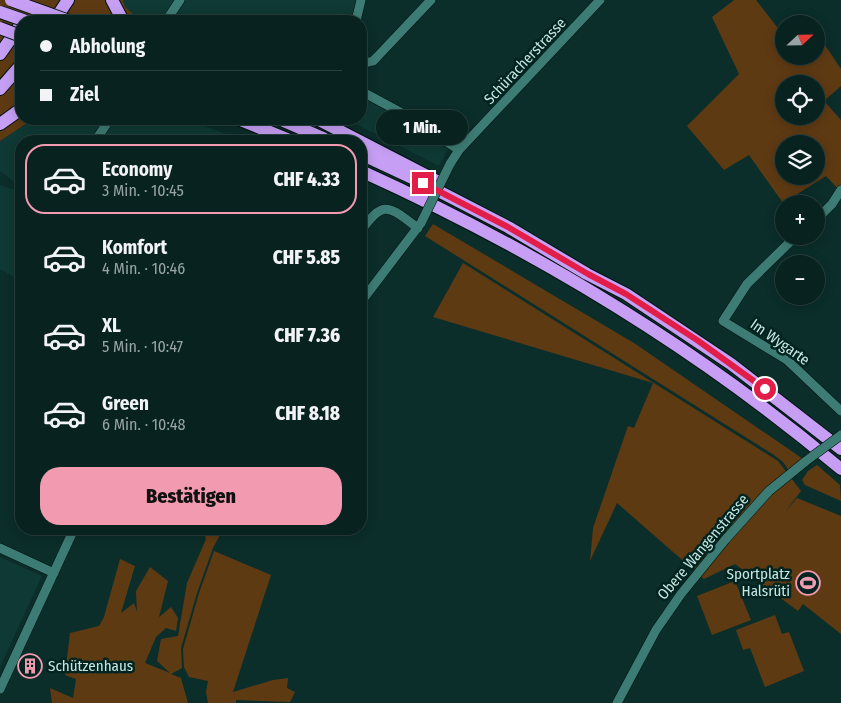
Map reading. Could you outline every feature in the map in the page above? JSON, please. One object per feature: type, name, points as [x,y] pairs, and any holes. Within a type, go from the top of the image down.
[{"type":"highway","points":[[15,18],[0,11],[9,0],[52,15]]},
{"type":"highway","points":[[15,34],[0,28],[20,0]]},
{"type":"highway","points":[[28,15],[38,0]]},
{"type":"highway","points":[[58,15],[68,0]]},
{"type":"highway","points":[[112,0],[120,15]]},
{"type":"highway","points":[[0,54],[15,33]]},
{"type":"highway","points":[[0,89],[15,72]]},
{"type":"highway","points":[[0,124],[15,114]]},
{"type":"highway","points":[[253,125],[277,135]]},
{"type":"highway","points":[[293,125],[316,135]]},
{"type":"highway","points":[[331,125],[350,135]]},
{"type":"highway","points":[[367,144],[512,221],[590,268],[731,364],[841,449]]},
{"type":"highway","points":[[367,157],[423,183],[508,227],[626,294]]},
{"type":"highway","points":[[367,175],[436,206],[510,244],[618,307],[722,377],[841,469]]},
{"type":"street","points":[[170,15],[180,0]]},
{"type":"street","points":[[357,15],[361,0]]},
{"type":"street","points":[[367,62],[377,57],[431,0]]},
{"type":"street","name":"Schüracherstrasse","points":[[420,225],[450,164],[459,150],[600,0]]},
{"type":"street","points":[[367,94],[408,117],[459,150]]},
{"type":"street","points":[[304,135],[311,125]]},
{"type":"street","points":[[825,211],[841,190]]},
{"type":"street","points":[[367,223],[378,210],[390,209],[420,225],[367,294]]},
{"type":"street","name":"Im Wygarte","points":[[787,245],[747,284],[723,321],[787,360],[841,411]]},
{"type":"street","name":"Obere Wangenstrasse","points":[[618,703],[656,630],[677,599],[725,540],[769,491],[841,435]]},
{"type":"street","points":[[0,689],[71,535]]},
{"type":"street","points":[[0,548],[54,573]]},
{"type":"shaded area","points":[[0,0],[123,0],[125,7],[134,15],[15,15],[15,125],[24,125],[0,141]]},
{"type":"shaded area","points":[[123,0],[357,0],[353,15],[134,15],[125,7]]},
{"type":"shaded area","points":[[734,0],[756,0],[775,24],[775,65],[825,65],[825,45],[841,69],[841,86],[825,100],[825,75],[775,75],[775,125],[825,125],[825,102],[841,120],[841,183],[839,190],[825,177],[825,135],[775,135],[775,185],[812,185],[796,195],[777,195],[749,155],[724,170],[687,126],[739,74],[712,17]]},
{"type":"shaded area","points":[[367,97],[451,143],[439,166],[358,125],[367,125]]},
{"type":"shaded area","points":[[24,125],[201,125],[229,135],[15,135],[15,182],[0,171],[0,141]]},
{"type":"shaded area","points":[[0,185],[15,190],[15,278],[0,269]]},
{"type":"shaded area","points":[[433,224],[634,343],[806,461],[790,472],[783,462],[774,455],[425,236]]},
{"type":"shaded area","points":[[463,263],[778,461],[801,491],[785,512],[797,498],[841,516],[841,634],[803,604],[798,611],[735,564],[704,579],[617,503],[590,561],[593,528],[628,426],[634,428],[653,383],[433,317]]},
{"type":"shaded area","points":[[817,465],[840,485],[841,501],[805,485],[802,480],[808,471]]},
{"type":"shaded area","points":[[205,535],[220,535],[213,548],[197,593],[181,648],[182,668],[171,674],[181,678],[188,703],[52,703],[50,688],[73,698],[76,679],[65,675],[70,633],[99,626],[104,617],[120,559],[135,566],[121,613],[134,603],[137,612],[136,591],[150,567],[168,581],[159,617],[171,607],[178,618],[176,631],[166,628],[156,637],[145,663],[170,673],[157,661],[161,639],[178,636],[187,583],[206,539]]},
{"type":"shaded area","points":[[214,551],[271,575],[233,692],[273,680],[288,678],[287,688],[295,692],[290,702],[236,700],[236,703],[208,703],[206,692],[208,681],[189,677],[184,667],[183,649],[199,593]]},
{"type":"shaded area","points":[[0,557],[42,576],[0,667]]},
{"type":"shaded area","points":[[735,581],[751,620],[712,635],[697,596]]},
{"type":"shaded area","points":[[775,615],[782,634],[789,632],[804,671],[765,687],[750,648],[743,650],[736,630]]},
{"type":"place","name":"Sportplatz Halsrüti","points":[[808,583]]},
{"type":"place","name":"Schützenhaus","points":[[30,666]]},
{"type":"route","points":[[423,183],[508,227],[626,294],[697,340],[765,389]]}]
